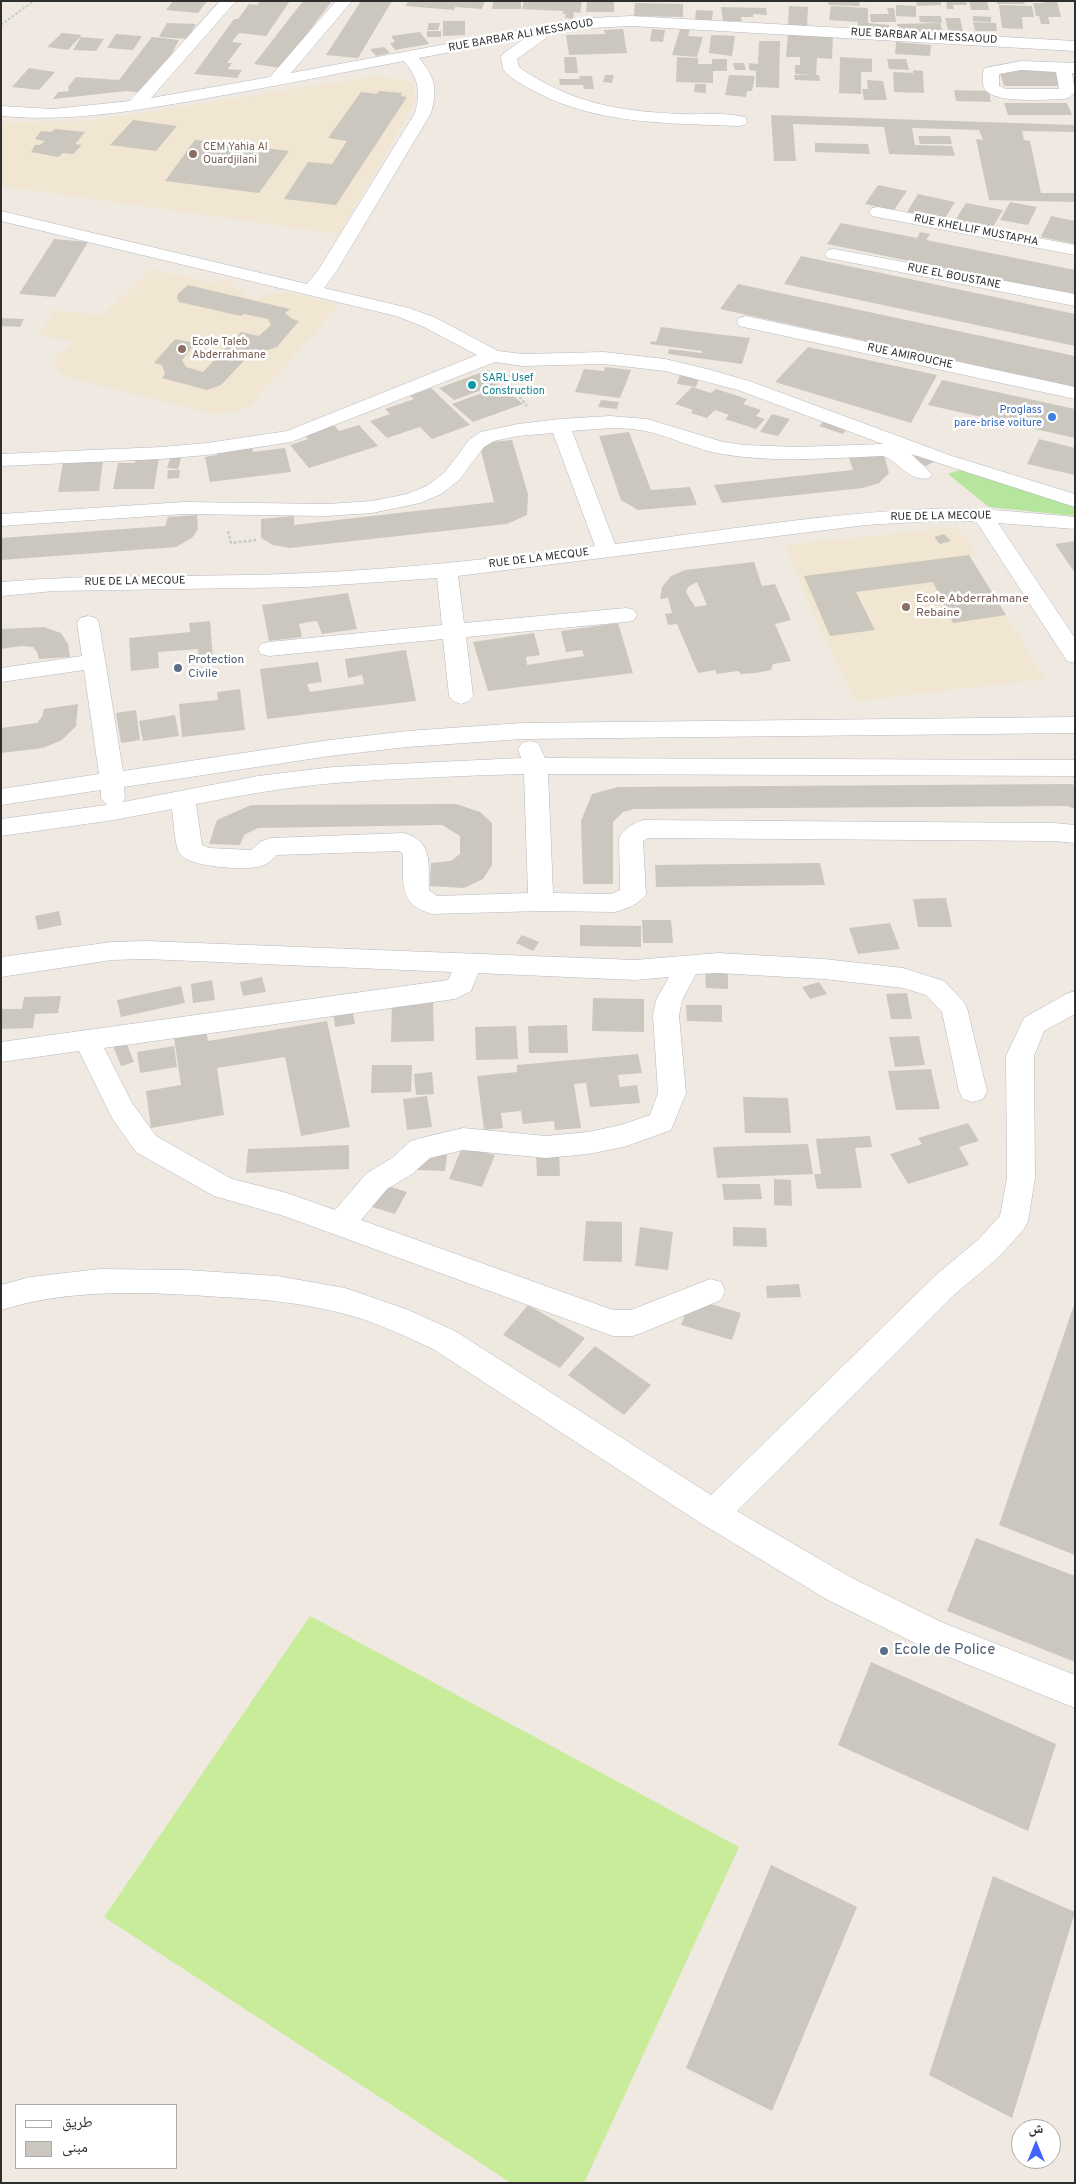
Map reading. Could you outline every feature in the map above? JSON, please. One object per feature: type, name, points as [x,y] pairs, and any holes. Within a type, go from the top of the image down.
[{"type":"street","points":[[136,104],[229,1]]},
{"type":"street","points":[[275,81],[345,1]]},
{"type":"street","name":"RUE BARBAR ALI MESSAOUD","points":[[1,111],[22,114],[66,114],[136,104],[275,81],[591,23],[631,21],[1075,46]]},
{"type":"street","points":[[547,30],[509,57],[511,69],[536,85],[567,100],[615,114],[739,121]]},
{"type":"street","points":[[311,290],[327,272],[423,114],[429,94],[425,75],[409,56]]},
{"type":"street","name":"RUE KHELLIF MUSTAPHA","points":[[878,212],[1075,250]]},
{"type":"street","points":[[1,236],[10,218],[402,312],[429,322],[491,358]]},
{"type":"street","name":"RUE EL BOUSTANE","points":[[834,254],[1075,300]]},
{"type":"street","name":"RUE AMIROUCHE","points":[[746,322],[1075,393]]},
{"type":"street","points":[[1,460],[207,449],[291,436],[491,358],[522,360],[604,358],[665,365],[745,386],[945,460],[1075,501]]},
{"type":"street","points":[[1,520],[184,508],[327,510],[372,507],[413,499],[434,490],[452,476],[477,443],[488,436],[518,430],[610,422],[647,425],[721,448],[744,451],[798,453],[885,450],[899,455],[922,474]]},
{"type":"street","points":[[560,426],[607,550]]},
{"type":"street","name":"RUE DE LA MECQUE","points":[[1,589],[54,584],[307,580],[447,571],[866,519],[932,515],[982,515],[1075,523]]},
{"type":"street","points":[[982,515],[1075,656]]},
{"type":"street","points":[[447,571],[461,696]]},
{"type":"street","points":[[269,649],[626,615]]},
{"type":"street","points":[[88,623],[112,780],[114,812]]},
{"type":"street","points":[[1,674],[94,661]]},
{"type":"street","points":[[1,797],[330,748],[408,739],[522,731],[1075,725]]},
{"type":"street","points":[[522,731],[536,766],[541,902]]},
{"type":"street","points":[[1,828],[114,812],[258,784],[333,775],[410,770],[536,766],[1075,768]]},
{"type":"street","points":[[183,799],[190,850],[206,857],[256,858],[271,847],[404,842],[415,850],[417,894],[432,905],[541,902],[615,903],[633,894],[631,838],[643,829],[1054,832],[1075,834]]},
{"type":"street","points":[[1,967],[112,951],[146,950],[635,970],[718,963],[824,969],[904,978],[935,988],[954,1008],[973,1091]]},
{"type":"street","points":[[1,1052],[454,989],[462,984],[467,963]]},
{"type":"street","points":[[340,1224],[377,1181],[402,1166],[421,1149],[463,1139],[546,1147],[588,1143],[624,1136],[661,1122],[672,1093],[666,1016],[669,1000],[688,966]]},
{"type":"street","points":[[713,1514],[946,1284],[988,1249],[1014,1221],[1021,1178],[1020,1056],[1033,1025],[1075,1001]]},
{"type":"street","points":[[87,1040],[122,1110],[146,1144],[224,1188],[287,1205],[613,1323],[633,1323],[710,1291]]},
{"type":"street","points":[[1,1298],[30,1289],[100,1281],[187,1282],[278,1288],[346,1301],[395,1318],[444,1340],[713,1514],[840,1589],[929,1633],[1075,1692]]},
{"type":"path","points":[[1,25],[32,2],[37,1]]},
{"type":"path","points":[[491,358],[535,415],[513,420],[518,430]]},
{"type":"shaded area","name":"CEM Yahia Al Ouardjilani","points":[[376,76],[413,81],[415,103],[339,234],[1,186],[1,122],[90,121]]},
{"type":"shaded area","name":"Ecole Taleb Abderrahmane","points":[[152,269],[216,284],[222,279],[234,282],[228,286],[246,291],[241,295],[262,299],[263,295],[289,292],[339,305],[249,406],[236,411],[214,414],[66,377],[57,369],[55,358],[74,341],[39,336],[54,310],[102,315]]},
{"type":"shaded area","name":"Ecole Abderrahmane Rebaine","points":[[956,527],[978,554],[970,556],[1045,679],[855,701],[807,599],[785,545]]},
{"type":"green space","points":[[963,469],[1075,499],[1075,516],[989,507],[948,474]]},
{"type":"green space","points":[[310,1616],[739,1847],[584,2183],[511,2183],[104,1917]]},
{"type":"building","points":[[173,1],[207,1],[198,13],[166,10]]},
{"type":"building","points":[[260,1],[290,1],[266,36],[239,33],[232,42],[242,43],[227,63],[232,63],[228,69],[242,70],[237,78],[194,74],[234,19],[238,19],[249,4],[257,5]]},
{"type":"building","points":[[303,1],[332,1],[281,68],[254,64]]},
{"type":"building","points":[[361,1],[392,1],[358,58],[326,55]]},
{"type":"building","points":[[408,1],[485,1],[482,9],[455,7],[454,10],[406,6]]},
{"type":"building","points":[[493,1],[521,1],[521,9],[492,9]]},
{"type":"building","points":[[524,1],[582,1],[580,13],[574,12],[573,19],[565,18],[566,14],[563,14],[563,11],[522,9]]},
{"type":"building","points":[[587,1],[614,1],[614,12],[586,12]]},
{"type":"building","points":[[828,1],[859,2],[860,6],[829,5]]},
{"type":"building","points":[[916,1],[941,1],[941,5],[917,6]]},
{"type":"building","points":[[946,1],[966,1],[967,5],[953,5],[954,9],[947,9]]},
{"type":"building","points":[[969,1],[987,1],[989,10],[971,10]]},
{"type":"building","points":[[997,1],[1024,1],[1025,4],[997,4]]},
{"type":"building","points":[[1044,1],[1057,1],[1061,17],[1048,17],[1050,24],[1041,24],[1039,16],[1036,16],[1033,3],[1044,3]]},
{"type":"building","points":[[635,3],[683,4],[683,17],[634,16]]},
{"type":"building","points":[[896,5],[916,6],[916,17],[896,16]]},
{"type":"building","points":[[999,5],[1032,6],[1034,17],[1022,17],[1023,29],[1002,28]]},
{"type":"building","points":[[789,6],[808,7],[807,26],[788,25]]},
{"type":"building","points":[[831,6],[868,8],[868,23],[889,25],[889,31],[857,29],[858,22],[829,20]]},
{"type":"building","points":[[721,7],[766,8],[767,15],[753,14],[753,17],[741,17],[742,21],[723,21]]},
{"type":"building","points":[[887,8],[894,8],[896,22],[871,22],[870,14],[889,14]]},
{"type":"building","points":[[696,10],[713,11],[712,20],[695,20]]},
{"type":"building","points":[[919,16],[941,16],[942,23],[920,22]]},
{"type":"building","points":[[973,16],[991,17],[991,22],[973,21]]},
{"type":"building","points":[[945,18],[960,18],[964,35],[949,34]]},
{"type":"building","points":[[443,21],[465,21],[465,35],[443,36]]},
{"type":"building","points":[[973,22],[996,23],[997,31],[975,31]]},
{"type":"building","points":[[167,23],[196,24],[187,39],[159,37]]},
{"type":"building","points":[[429,23],[440,23],[438,30],[427,30]]},
{"type":"building","points":[[940,23],[943,32],[900,32],[897,24]]},
{"type":"building","points":[[623,29],[627,53],[569,55],[566,35],[605,34],[604,30]]},
{"type":"building","points":[[652,29],[665,30],[663,42],[650,41]]},
{"type":"building","points":[[680,29],[690,30],[688,36],[703,37],[697,57],[672,55]]},
{"type":"building","points":[[427,31],[441,31],[441,37],[427,37]]},
{"type":"building","points":[[420,32],[429,44],[395,50],[390,43],[395,42],[391,36]]},
{"type":"building","points":[[62,33],[82,35],[68,50],[47,47]]},
{"type":"building","points":[[116,34],[142,36],[133,50],[107,48]]},
{"type":"building","points":[[788,34],[833,36],[832,59],[817,58],[816,75],[819,75],[820,81],[795,80],[794,75],[811,75],[795,74],[795,65],[800,65],[800,57],[786,57]]},
{"type":"building","points":[[711,35],[735,36],[732,56],[709,53]]},
{"type":"building","points":[[81,37],[104,39],[96,51],[73,50]]},
{"type":"building","points":[[152,37],[179,40],[171,55],[142,93],[127,91],[53,99],[58,92],[69,91],[68,87],[76,77],[119,80]]},
{"type":"building","points":[[759,41],[780,41],[779,88],[756,87],[756,71],[749,70],[749,63],[758,64]]},
{"type":"building","points":[[896,42],[931,45],[930,56],[895,54]]},
{"type":"building","points":[[384,47],[390,53],[376,56],[370,49]]},
{"type":"building","points":[[564,57],[576,57],[578,73],[565,73]]},
{"type":"building","points":[[677,57],[698,58],[698,64],[712,64],[712,59],[727,59],[727,71],[713,71],[713,83],[676,82]]},
{"type":"building","points":[[840,57],[872,59],[872,72],[861,72],[861,94],[839,93]]},
{"type":"building","points":[[887,59],[906,59],[909,70],[889,69]]},
{"type":"building","points":[[733,63],[744,63],[746,70],[735,70]]},
{"type":"building","points":[[29,68],[55,72],[39,90],[12,87]]},
{"type":"building","points":[[913,70],[923,71],[924,93],[894,92],[893,72],[913,73]]},
{"type":"building","points":[[999,70],[1056,70],[1061,86],[1004,86]]},
{"type":"building","points":[[605,75],[614,75],[612,83],[603,82]]},
{"type":"building","points":[[729,75],[755,76],[752,91],[747,91],[746,97],[725,95]]},
{"type":"building","points":[[579,76],[592,76],[594,89],[584,89],[583,85],[560,85],[559,79],[580,79]]},
{"type":"building","points":[[867,80],[883,81],[887,100],[864,100],[862,89],[868,89]]},
{"type":"building","points":[[695,84],[706,84],[706,93],[694,92]]},
{"type":"building","points":[[954,90],[989,91],[991,102],[956,101]]},
{"type":"building","points":[[379,91],[402,93],[401,96],[407,97],[336,205],[284,199],[308,162],[332,164],[347,141],[328,138],[361,92],[377,94]]},
{"type":"building","points":[[1004,103],[1067,103],[1072,115],[1008,115]]},
{"type":"building","points":[[771,115],[1075,125],[1075,132],[1022,131],[1024,140],[1030,141],[1041,193],[1075,193],[1075,202],[989,200],[976,139],[983,140],[979,130],[912,128],[915,145],[952,146],[955,156],[889,154],[884,127],[793,124],[796,161],[774,161]]},
{"type":"building","points":[[133,120],[177,126],[156,151],[110,145]]},
{"type":"building","points":[[55,129],[85,132],[75,144],[82,145],[73,154],[63,153],[58,157],[31,152],[35,145],[40,145],[45,141],[35,139],[41,131],[51,132]]},
{"type":"building","points":[[918,136],[950,136],[952,144],[920,144]]},
{"type":"building","points":[[195,140],[289,151],[259,193],[165,181]]},
{"type":"building","points":[[815,143],[868,144],[870,154],[815,152]]},
{"type":"building","points":[[878,185],[907,191],[894,210],[865,204]]},
{"type":"building","points":[[918,194],[955,202],[944,220],[907,212]]},
{"type":"building","points":[[1010,202],[1037,207],[1028,225],[1000,220]]},
{"type":"building","points":[[966,203],[1003,210],[991,230],[954,222]]},
{"type":"building","points":[[1051,216],[1075,221],[1075,244],[1041,237]]},
{"type":"building","points":[[841,223],[917,238],[920,232],[930,234],[926,240],[1075,270],[1075,295],[827,244]]},
{"type":"building","points":[[54,239],[88,242],[55,297],[19,294]]},
{"type":"building","points":[[801,256],[1075,314],[1075,346],[784,284]]},
{"type":"building","points":[[738,284],[1075,356],[1075,387],[720,309]]},
{"type":"building","points":[[188,285],[290,309],[285,313],[292,319],[299,321],[277,347],[261,352],[253,351],[221,385],[207,390],[162,378],[165,374],[162,365],[154,363],[175,339],[196,343],[182,360],[186,367],[203,372],[241,332],[259,336],[271,325],[268,319],[244,314],[241,316],[179,302],[178,294]]},
{"type":"building","points":[[1,318],[24,319],[20,327],[1,326]]},
{"type":"building","points":[[661,327],[750,338],[742,364],[668,354],[669,349],[702,353],[702,351],[650,344],[651,341],[656,342]]},
{"type":"building","points":[[808,347],[937,375],[911,423],[775,382]]},
{"type":"building","points":[[605,367],[631,370],[620,398],[575,392],[584,369],[604,371]]},
{"type":"building","name":"SARL Usef Construction","points":[[488,370],[504,382],[454,400],[439,388]]},
{"type":"building","points":[[680,375],[699,378],[696,387],[677,384]]},
{"type":"building","points":[[942,380],[1075,409],[1075,438],[928,405]]},
{"type":"building","points":[[501,386],[523,404],[473,422],[452,404]]},
{"type":"building","points":[[692,387],[711,393],[716,389],[747,399],[743,404],[761,410],[756,416],[765,419],[756,429],[725,419],[729,415],[715,410],[707,418],[691,413],[693,410],[675,404]]},
{"type":"building","points":[[431,388],[470,425],[432,439],[420,427],[387,438],[370,421],[390,414],[385,409],[414,399],[410,396]]},
{"type":"building","points":[[601,400],[619,402],[617,409],[598,407]]},
{"type":"building","points":[[772,414],[790,419],[778,436],[760,432]]},
{"type":"building","points":[[826,419],[849,427],[843,434],[819,426]]},
{"type":"building","points":[[334,425],[339,431],[359,425],[378,446],[309,468],[290,445],[308,439],[304,435]]},
{"type":"building","points":[[629,432],[651,490],[690,487],[697,505],[638,510],[621,500],[599,436]]},
{"type":"building","points":[[1039,439],[1075,448],[1075,475],[1027,464]]},
{"type":"building","points":[[512,440],[528,494],[527,515],[507,524],[290,548],[273,545],[261,538],[261,519],[294,516],[294,525],[494,502],[479,443]]},
{"type":"building","points":[[252,446],[253,452],[285,448],[291,472],[210,482],[205,457],[217,455],[216,451]]},
{"type":"building","points":[[921,453],[937,460],[926,466],[912,458]]},
{"type":"building","points":[[884,455],[889,473],[879,483],[863,488],[722,503],[714,485],[853,470],[849,458]]},
{"type":"building","points":[[136,457],[159,457],[154,489],[113,489],[118,463],[135,463]]},
{"type":"building","points":[[170,458],[181,458],[178,469],[167,468]]},
{"type":"building","points":[[103,461],[99,491],[58,492],[63,462]]},
{"type":"building","points":[[168,470],[180,470],[179,478],[167,479]]},
{"type":"building","points":[[197,515],[198,529],[192,538],[176,547],[1,560],[1,538],[165,526],[168,517]]},
{"type":"building","points":[[944,534],[951,541],[940,544],[934,537]]},
{"type":"building","points":[[1075,541],[1075,573],[1055,544]]},
{"type":"building","points":[[969,555],[1006,615],[953,623],[933,582],[856,592],[875,630],[830,636],[804,576]]},
{"type":"building","points":[[754,562],[762,586],[775,584],[791,620],[775,624],[791,661],[773,664],[771,670],[756,673],[741,674],[738,671],[717,674],[715,670],[698,673],[677,624],[668,625],[665,614],[672,613],[668,598],[660,599],[662,587],[671,576],[685,570]],"holes":[[[697,582],[707,605],[695,607],[686,592],[688,587]]]},
{"type":"building","points":[[348,593],[357,629],[322,634],[317,621],[309,622],[299,624],[302,637],[269,641],[262,605]]},
{"type":"building","points":[[210,621],[213,659],[199,660],[198,649],[158,652],[159,668],[131,671],[129,638],[190,632],[189,623]]},
{"type":"building","points":[[618,623],[633,673],[488,691],[473,642],[534,633],[540,655],[526,657],[527,665],[584,656],[582,650],[566,652],[561,631]]},
{"type":"building","points":[[44,627],[61,633],[68,644],[70,657],[39,659],[33,647],[21,646],[1,649],[1,629]]},
{"type":"building","points":[[406,650],[416,701],[267,719],[260,669],[318,662],[322,682],[307,684],[310,692],[364,684],[362,675],[348,678],[345,659]]},
{"type":"building","points":[[240,689],[245,730],[182,737],[179,704],[218,700],[217,692]]},
{"type":"building","points":[[78,704],[76,726],[62,740],[43,748],[1,753],[1,728],[37,723],[42,717],[44,709]]},
{"type":"building","points":[[136,710],[140,740],[121,743],[116,713]]},
{"type":"building","points":[[175,715],[179,736],[143,741],[139,721]]},
{"type":"building","points":[[1075,785],[1075,809],[1067,806],[634,809],[623,812],[613,822],[613,884],[583,884],[581,821],[592,794],[618,787]]},
{"type":"building","points":[[456,804],[480,812],[492,823],[492,865],[483,879],[464,888],[430,886],[431,863],[451,861],[460,854],[460,836],[442,825],[258,828],[244,835],[240,845],[209,844],[217,820],[251,805]]},
{"type":"building","points":[[820,863],[825,885],[656,887],[655,865]]},
{"type":"building","points":[[946,898],[952,927],[918,927],[913,899]]},
{"type":"building","points":[[59,911],[62,925],[38,930],[35,916]]},
{"type":"building","points":[[642,920],[671,920],[673,943],[643,943]]},
{"type":"building","points":[[890,923],[900,949],[858,954],[849,928]]},
{"type":"building","points":[[580,925],[641,926],[641,947],[580,946]]},
{"type":"building","points":[[522,935],[539,942],[533,951],[516,943]]},
{"type":"building","points":[[705,970],[728,970],[728,989],[706,988]]},
{"type":"building","points":[[262,977],[266,992],[243,996],[240,982]]},
{"type":"building","points":[[212,980],[215,1000],[193,1003],[191,984]]},
{"type":"building","points":[[819,982],[827,994],[810,999],[802,987]]},
{"type":"building","points":[[181,986],[185,1003],[121,1017],[117,1000]]},
{"type":"building","points":[[907,993],[912,1019],[891,1019],[886,994]]},
{"type":"building","points":[[61,996],[58,1013],[35,1014],[33,1028],[1,1029],[1,1009],[22,1009],[24,997]]},
{"type":"building","points":[[593,998],[644,999],[644,1032],[592,1031]]},
{"type":"building","points":[[433,1001],[434,1041],[391,1042],[392,1002]]},
{"type":"building","points":[[686,1005],[722,1005],[722,1022],[687,1021]]},
{"type":"building","points":[[352,1008],[355,1024],[335,1027],[333,1011]]},
{"type":"building","points":[[327,1021],[350,1127],[301,1136],[285,1057],[217,1068],[224,1115],[151,1128],[146,1091],[181,1085],[173,1031],[205,1025],[208,1041]]},
{"type":"building","points":[[567,1025],[568,1053],[529,1053],[528,1026]]},
{"type":"building","points":[[516,1026],[518,1059],[476,1060],[475,1027]]},
{"type":"building","points":[[919,1036],[925,1065],[895,1067],[889,1037]]},
{"type":"building","points":[[126,1042],[134,1062],[121,1066],[113,1046]]},
{"type":"building","points":[[174,1046],[177,1067],[140,1073],[137,1052]]},
{"type":"building","points":[[638,1054],[642,1073],[618,1075],[620,1087],[637,1085],[640,1103],[590,1107],[586,1083],[574,1084],[581,1128],[555,1130],[554,1121],[523,1124],[521,1111],[501,1113],[503,1128],[484,1130],[477,1076],[517,1072],[517,1065]]},
{"type":"building","points":[[372,1065],[412,1065],[411,1092],[371,1093]]},
{"type":"building","points":[[931,1069],[940,1109],[896,1110],[888,1071]]},
{"type":"building","points":[[432,1072],[434,1094],[416,1095],[414,1074]]},
{"type":"building","points":[[427,1096],[432,1127],[407,1130],[403,1099]]},
{"type":"building","points":[[743,1097],[788,1098],[791,1133],[745,1133]]},
{"type":"building","points":[[968,1123],[979,1141],[959,1147],[969,1165],[908,1184],[890,1154],[922,1144],[918,1138]]},
{"type":"building","points":[[870,1136],[872,1147],[855,1148],[862,1188],[817,1189],[814,1174],[821,1174],[816,1139]]},
{"type":"building","points":[[808,1144],[813,1174],[717,1178],[713,1147]]},
{"type":"building","points":[[349,1145],[349,1169],[246,1173],[248,1149]]},
{"type":"building","points":[[462,1147],[495,1155],[482,1187],[449,1179]]},
{"type":"building","points":[[536,1151],[559,1151],[560,1176],[537,1176]]},
{"type":"building","points":[[419,1153],[447,1155],[445,1171],[417,1170]]},
{"type":"building","points":[[774,1179],[791,1180],[792,1206],[774,1205]]},
{"type":"building","points":[[382,1184],[407,1192],[395,1214],[369,1206]]},
{"type":"building","points":[[722,1184],[760,1184],[762,1199],[724,1200]]},
{"type":"building","points":[[586,1221],[622,1222],[622,1262],[583,1261]]},
{"type":"building","points":[[640,1227],[673,1232],[668,1270],[635,1266]]},
{"type":"building","points":[[733,1227],[766,1228],[767,1247],[733,1246]]},
{"type":"building","points":[[799,1284],[801,1297],[767,1298],[766,1286]]},
{"type":"building","points":[[691,1298],[741,1313],[732,1340],[681,1325]]},
{"type":"building","points":[[528,1305],[585,1338],[560,1368],[503,1335]]},
{"type":"building","points":[[1075,1305],[1075,1555],[999,1525]]},
{"type":"building","points":[[595,1346],[651,1385],[624,1415],[568,1375]]},
{"type":"building","points":[[976,1538],[1075,1576],[1075,1662],[947,1611]]},
{"type":"building","points":[[871,1662],[1056,1744],[1028,1831],[838,1745]]},
{"type":"building","points":[[771,1865],[857,1907],[772,2111],[686,2068]]},
{"type":"building","points":[[993,1876],[1075,1912],[1012,2118],[929,2075]]},
{"type":"place","name":"CEM Yahia Al Ouardjilani","points":[[193,154]]},
{"type":"place","name":"Ecole Taleb Abderrahmane","points":[[182,349]]},
{"type":"place","name":"SARL Usef Construction","points":[[472,385]]},
{"type":"place","name":"Proglass pare-brise voiture","points":[[1052,417]]},
{"type":"place","name":"Ecole Abderrahmane Rebaine","points":[[906,607]]},
{"type":"place","name":"Protection Civile","points":[[178,668]]},
{"type":"place","name":"Ecole de Police","points":[[884,1651]]}]
